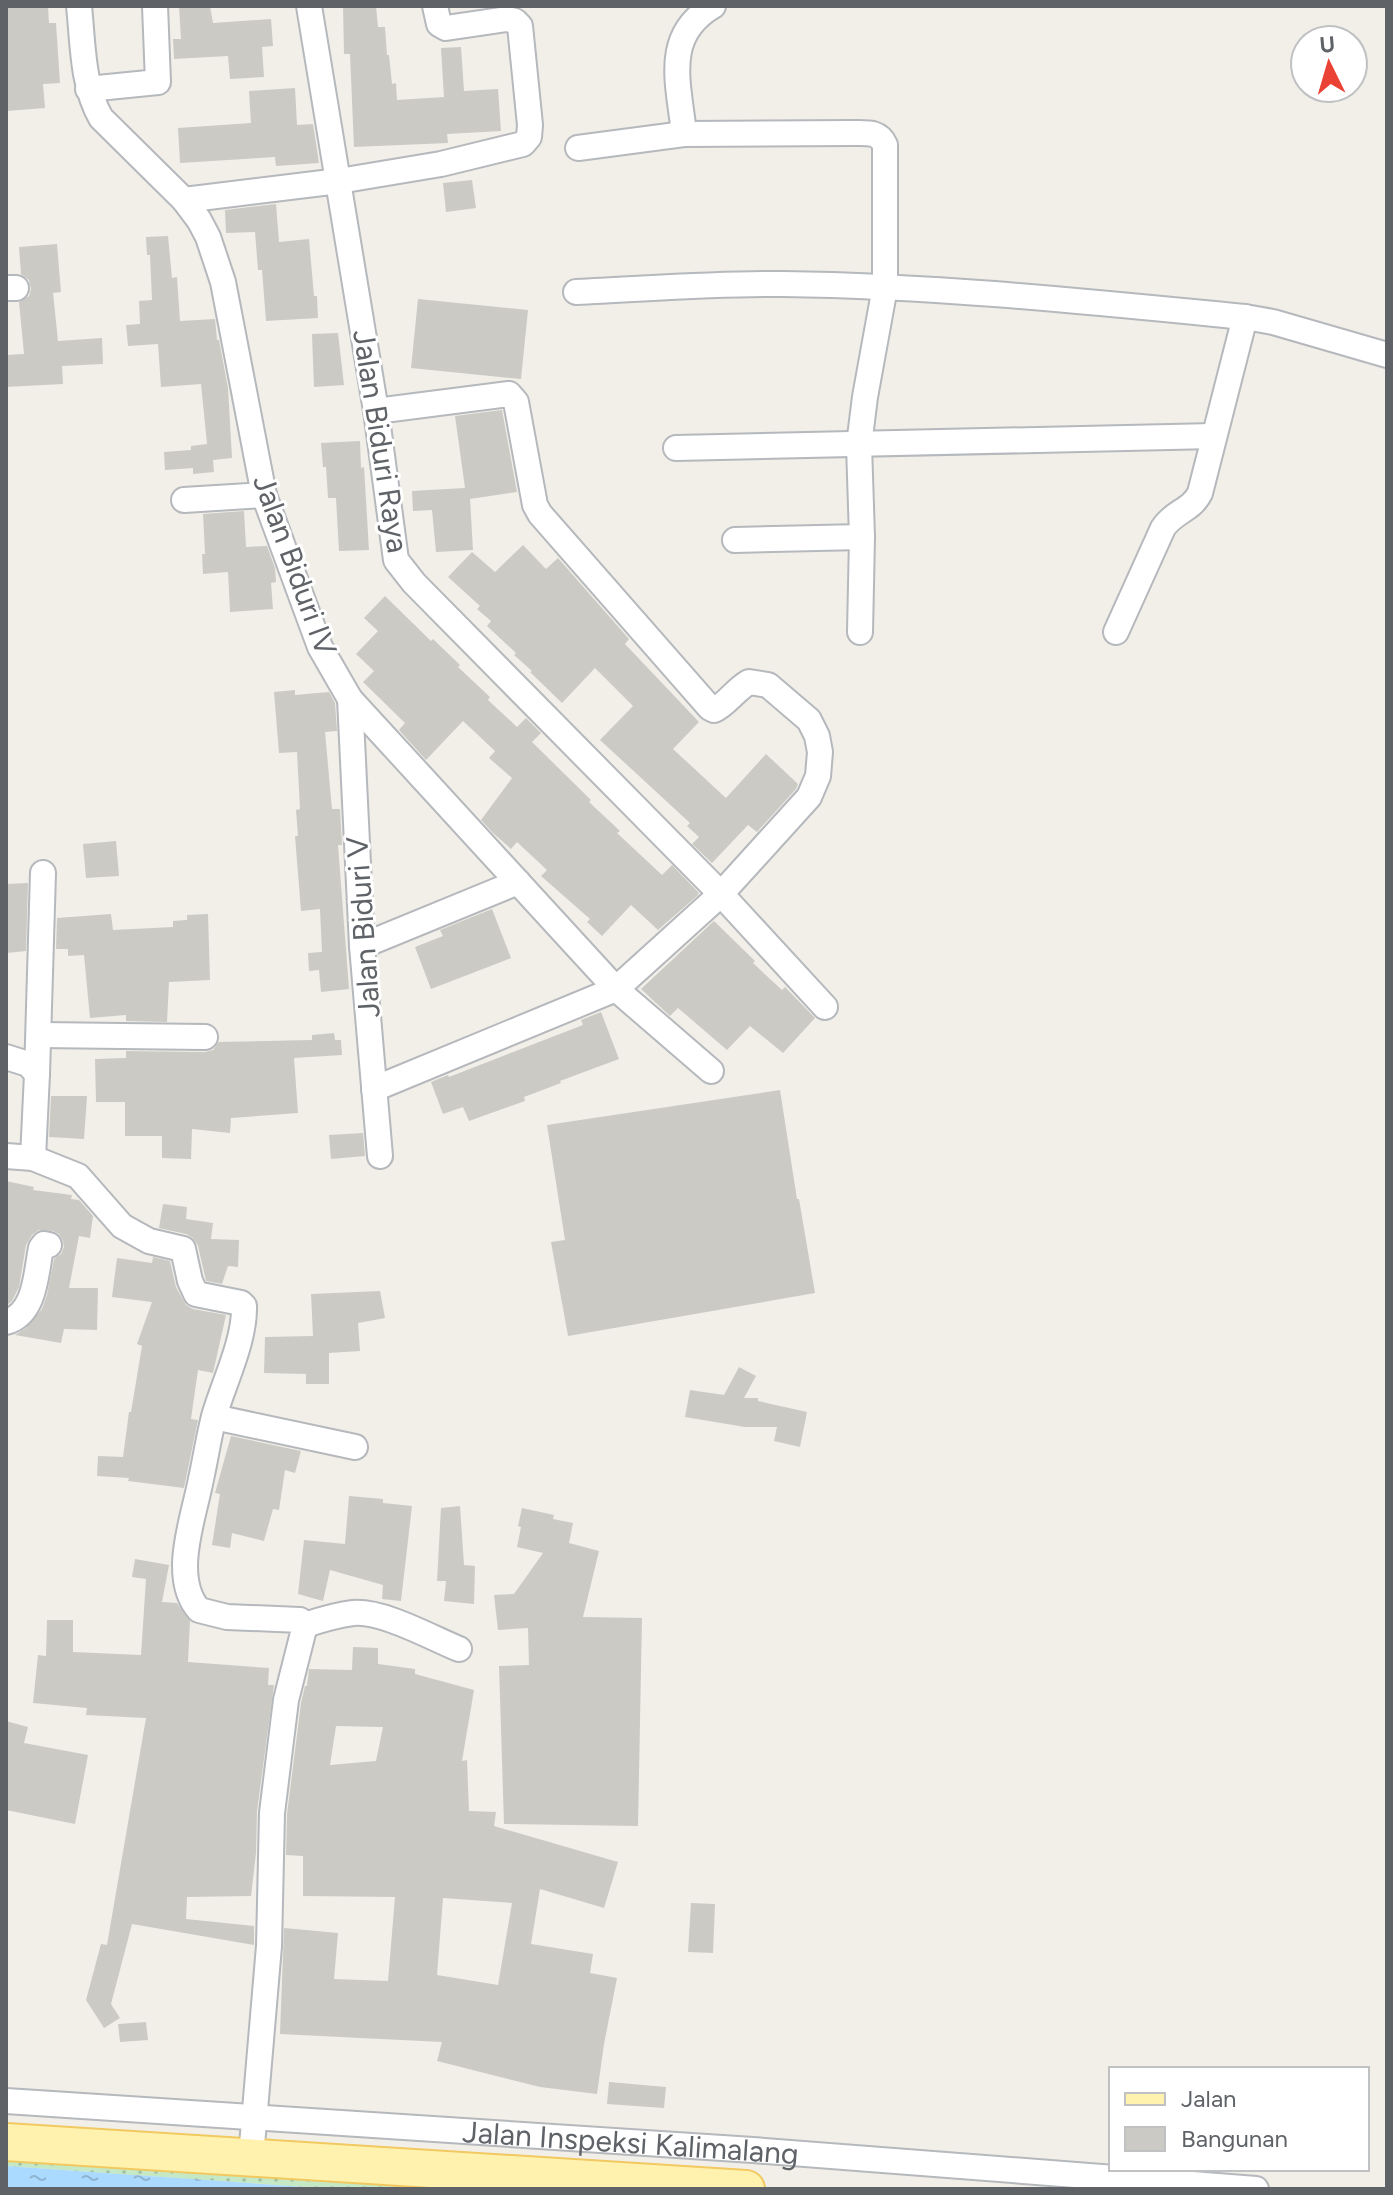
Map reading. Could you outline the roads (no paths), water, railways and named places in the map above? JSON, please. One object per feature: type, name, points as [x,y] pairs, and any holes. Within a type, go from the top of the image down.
[{"type":"main road","name":"Jalan Inspeksi Kalimalang","points":[[6,2142],[746,2189]]},
{"type":"street","name":"Jalan Biduri IV","points":[[79,6],[92,103],[101,118],[184,200],[208,237],[223,282],[264,495],[320,647],[350,699],[616,989],[711,1071]]},
{"type":"street","points":[[88,89],[158,82],[155,6]]},
{"type":"street","name":"Jalan Biduri Raya","points":[[309,6],[376,411],[396,560],[414,583],[721,894],[825,1007]]},
{"type":"street","points":[[184,200],[339,181],[441,164],[523,144],[529,137],[530,125],[520,26],[507,19],[446,28],[439,24],[435,6]]},
{"type":"street","points":[[684,134],[677,55],[684,33],[713,6]]},
{"type":"street","points":[[578,148],[684,134],[875,133],[882,139],[885,145],[885,287],[859,445],[862,537],[860,632]]},
{"type":"street","points":[[576,292],[781,284],[1058,298],[1245,317],[1273,322],[1387,355]]},
{"type":"street","points":[[1116,632],[1163,528],[1170,518],[1195,503],[1200,493],[1245,317]]},
{"type":"street","points":[[374,1089],[616,989],[721,894],[809,797],[818,776],[820,752],[809,720],[768,685],[749,682],[737,689],[719,709],[710,708],[540,514],[535,505],[513,397],[509,394],[376,411]]},
{"type":"street","points":[[676,448],[1214,436]]},
{"type":"street","points":[[184,500],[264,495]]},
{"type":"street","points":[[735,540],[862,537]]},
{"type":"street","name":"Jalan Biduri V","points":[[350,699],[362,946],[380,1156]]},
{"type":"street","points":[[33,1158],[40,1035],[43,873]]},
{"type":"street","points":[[362,946],[518,882]]},
{"type":"street","points":[[40,1035],[205,1037]]},
{"type":"street","points":[[6,1057],[28,1064],[37,1074]]},
{"type":"street","points":[[6,1156],[33,1158],[78,1176],[122,1226],[149,1241],[183,1249],[196,1294],[244,1306],[243,1325],[214,1417],[187,1544],[185,1572],[194,1604],[199,1610],[227,1617],[300,1620],[305,1625]]},
{"type":"street","points":[[6,1322],[15,1319],[26,1307],[34,1288],[41,1248],[44,1244],[49,1245]]},
{"type":"street","points":[[214,1417],[355,1447]]},
{"type":"street","points":[[305,1625],[353,1613],[368,1613],[459,1649]]},
{"type":"street","points":[[251,2157],[269,1946],[272,1813],[286,1700],[305,1625]]},
{"type":"street","name":"Jalan Inspeksi Kalimalang","points":[[6,2101],[739,2149],[1256,2189]]},
{"type":"water","points":[[6,2166],[305,2187],[331,2189],[6,2189]]}]
